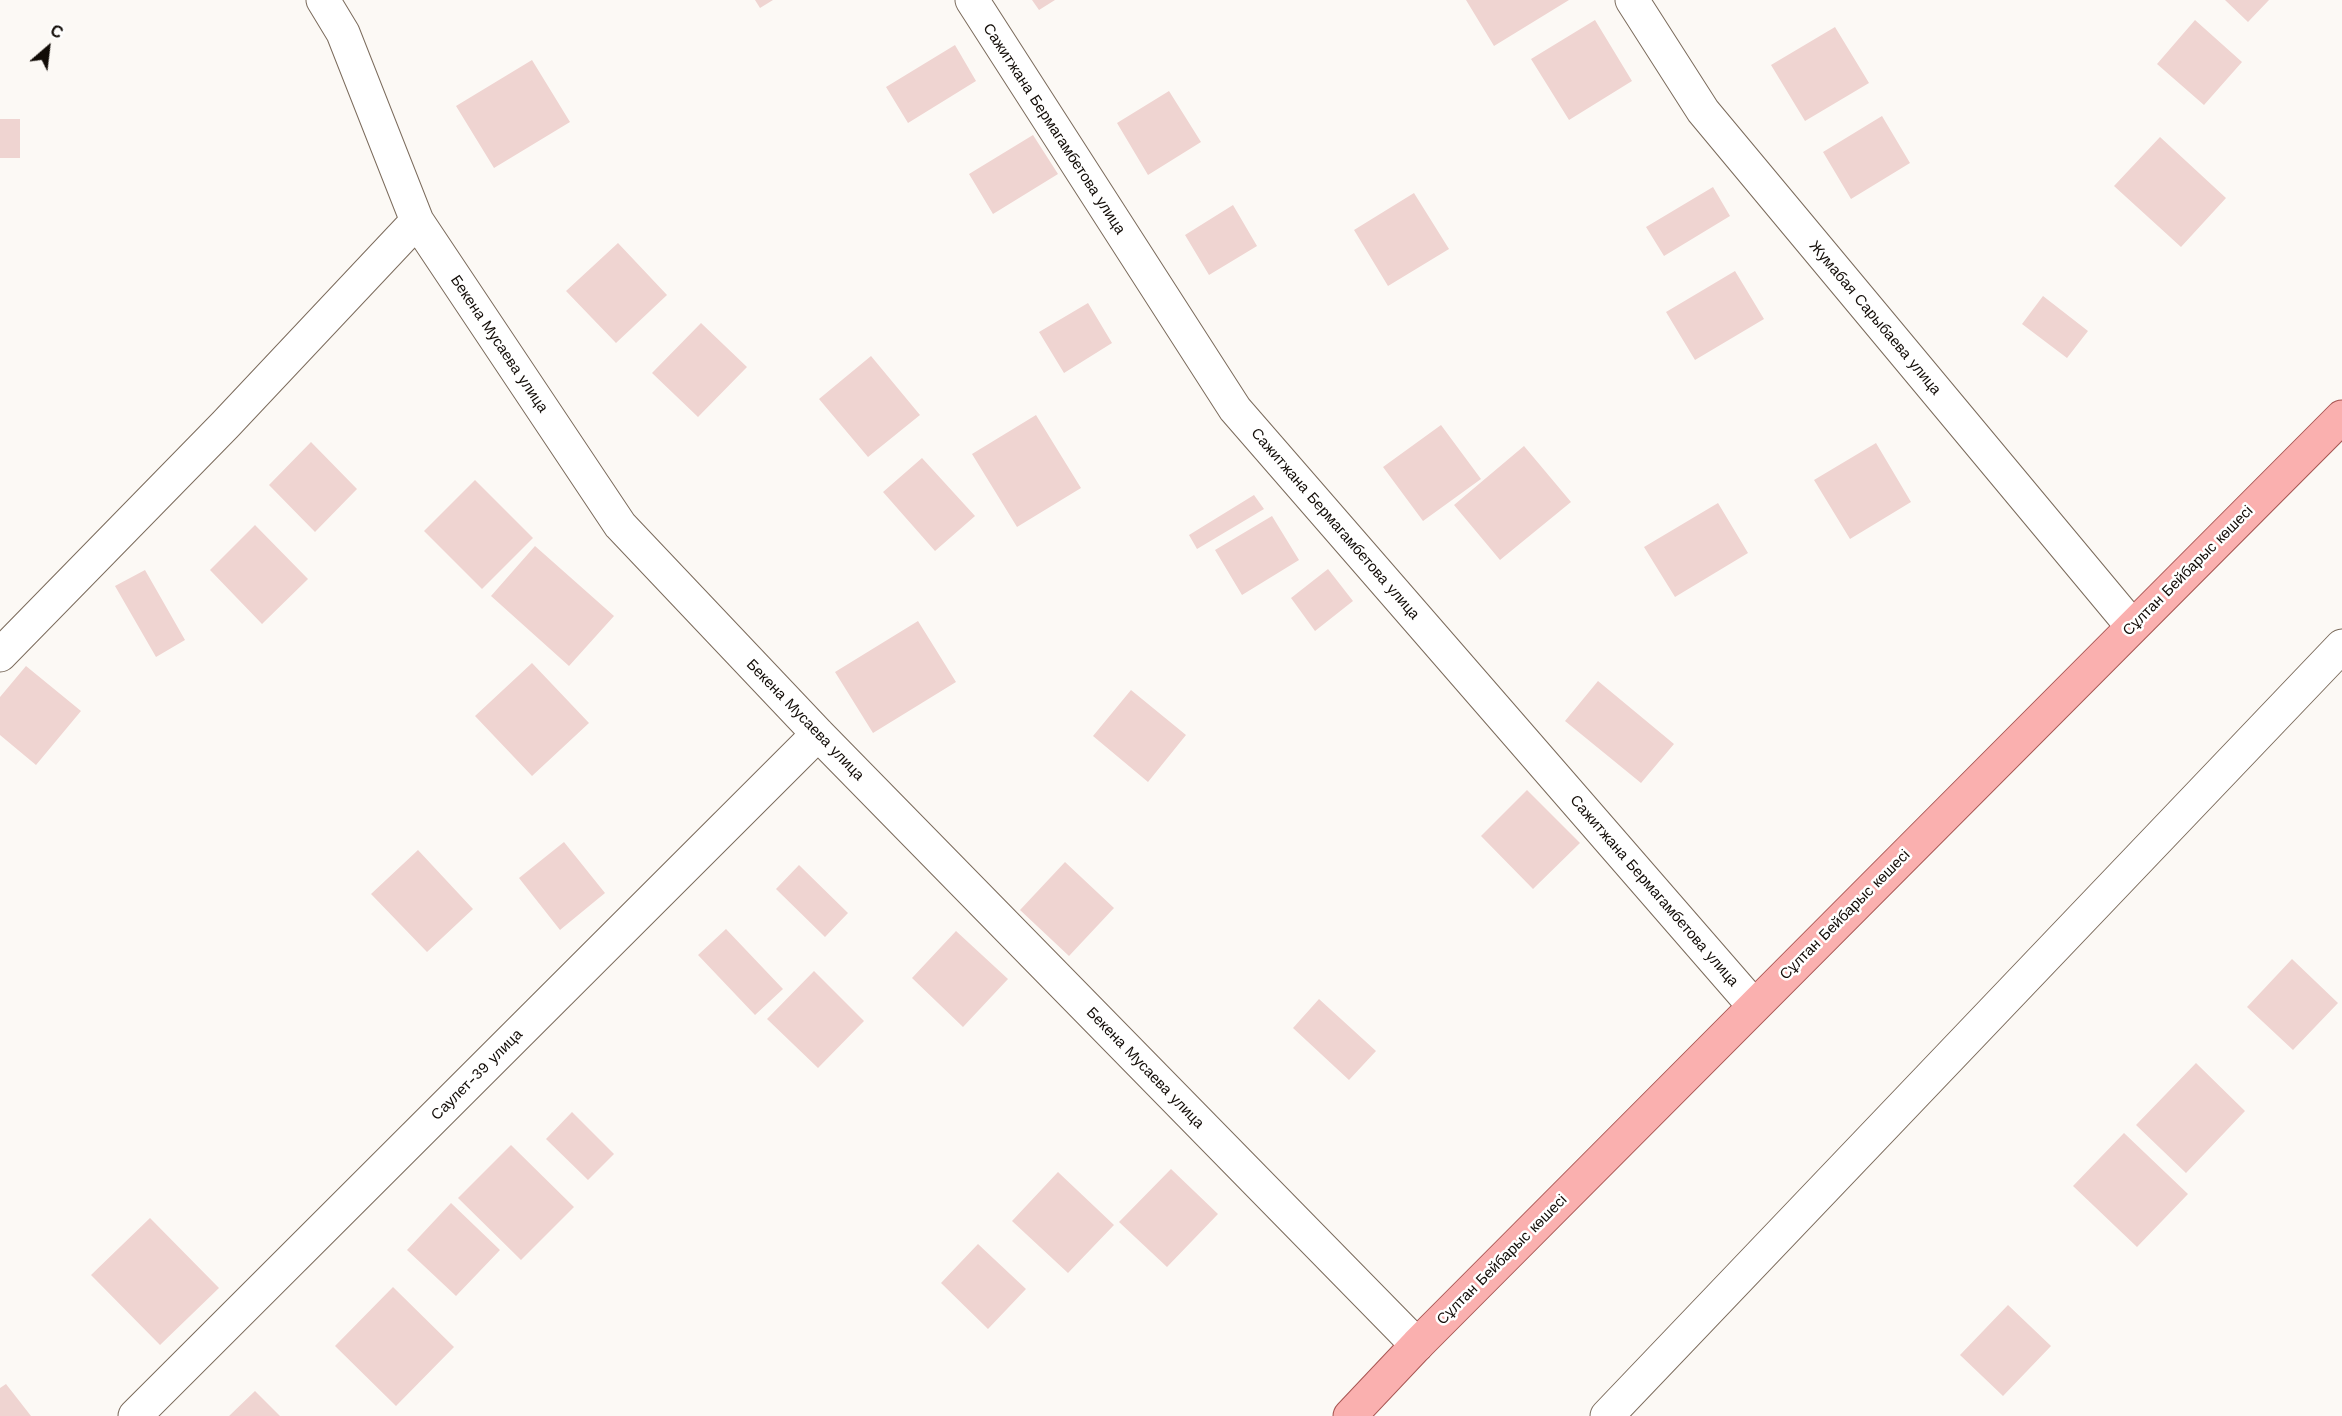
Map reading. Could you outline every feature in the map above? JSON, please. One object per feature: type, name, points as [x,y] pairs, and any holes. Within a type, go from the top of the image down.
[{"type":"main road","name":"Сұлтан Бейбарыс көшесі","points":[[1350,1416],[1417,1345],[2342,417]]},
{"type":"street","name":"Бекена Мусаева улица","points":[[323,0],[343,33],[417,221],[620,525],[818,735],[1417,1345]]},
{"type":"street","name":"Сажитжана Бермагамбетова улица","points":[[972,0],[1234,409],[1755,1006]]},
{"type":"street","name":"Жумабая Сарыбаева улица","points":[[1632,0],[1703,111],[2132,626]]},
{"type":"street","points":[[0,655],[225,425],[417,221]]},
{"type":"street","points":[[1607,1416],[2342,646]]},
{"type":"street","name":"Саулет-39 улица","points":[[135,1416],[818,735]]},
{"type":"building","points":[[755,0],[773,0],[760,8]]},
{"type":"building","points":[[1032,0],[1055,0],[1039,10]]},
{"type":"building","points":[[1466,0],[1569,0],[1494,46]]},
{"type":"building","points":[[2225,0],[2269,0],[2248,22]]},
{"type":"building","points":[[1595,20],[1632,81],[1569,120],[1531,59]]},
{"type":"building","points":[[2195,20],[2242,62],[2204,105],[2157,64]]},
{"type":"building","points":[[1835,27],[1869,83],[1805,121],[1771,65]]},
{"type":"building","points":[[955,45],[976,81],[908,123],[886,87]]},
{"type":"building","points":[[532,60],[570,122],[494,168],[456,106]]},
{"type":"building","points":[[1169,91],[1201,142],[1148,175],[1117,123]]},
{"type":"building","points":[[1882,116],[1910,163],[1851,199],[1823,152]]},
{"type":"building","points":[[0,119],[20,119],[20,158],[0,158]]},
{"type":"building","points":[[1033,135],[1058,174],[993,214],[969,174]]},
{"type":"building","points":[[2160,137],[2226,198],[2181,247],[2114,186]]},
{"type":"building","points":[[1713,187],[1730,216],[1664,256],[1646,227]]},
{"type":"building","points":[[1414,193],[1449,249],[1388,286],[1354,230]]},
{"type":"building","points":[[1233,205],[1257,246],[1209,275],[1185,235]]},
{"type":"building","points":[[618,243],[667,295],[616,343],[566,291]]},
{"type":"building","points":[[1735,271],[1764,319],[1695,360],[1666,312]]},
{"type":"building","points":[[2043,296],[2088,331],[2067,358],[2022,324]]},
{"type":"building","points":[[1088,303],[1112,343],[1064,373],[1039,332]]},
{"type":"building","points":[[701,323],[747,367],[698,417],[652,373]]},
{"type":"building","points":[[871,356],[920,415],[868,457],[819,399]]},
{"type":"building","points":[[1036,415],[1081,488],[1017,527],[972,454]]},
{"type":"building","points":[[1441,425],[1481,479],[1423,521],[1383,467]]},
{"type":"building","points":[[311,442],[357,489],[315,532],[269,485]]},
{"type":"building","points":[[1876,443],[1911,502],[1850,539],[1814,480]]},
{"type":"building","points":[[1524,446],[1571,502],[1500,560],[1454,505]]},
{"type":"building","points":[[922,458],[975,516],[935,551],[883,492]]},
{"type":"building","points":[[475,480],[533,538],[482,589],[424,531]]},
{"type":"building","points":[[1254,495],[1264,509],[1197,549],[1189,535]]},
{"type":"building","points":[[1718,503],[1748,553],[1675,597],[1644,547]]},
{"type":"building","points":[[1272,516],[1299,560],[1242,595],[1215,550]]},
{"type":"building","points":[[255,525],[308,579],[262,624],[210,570]]},
{"type":"building","points":[[535,546],[614,616],[569,666],[491,596]]},
{"type":"building","points":[[1328,569],[1353,601],[1315,631],[1291,598]]},
{"type":"building","points":[[145,570],[185,640],[156,657],[115,586]]},
{"type":"building","points":[[918,621],[956,682],[873,733],[835,672]]},
{"type":"building","points":[[532,663],[589,723],[532,776],[475,716]]},
{"type":"building","points":[[26,666],[81,711],[36,765],[0,735],[0,697]]},
{"type":"building","points":[[1598,681],[1674,744],[1641,783],[1565,721]]},
{"type":"building","points":[[1131,690],[1186,735],[1148,782],[1093,736]]},
{"type":"building","points":[[1527,790],[1580,843],[1533,889],[1481,836]]},
{"type":"building","points":[[564,842],[605,893],[560,930],[519,878]]},
{"type":"building","points":[[418,850],[473,909],[427,952],[371,894]]},
{"type":"building","points":[[1065,862],[1114,908],[1069,956],[1020,910]]},
{"type":"building","points":[[799,865],[848,913],[825,937],[776,889]]},
{"type":"building","points":[[726,929],[783,989],[755,1015],[698,955]]},
{"type":"building","points":[[956,931],[1008,979],[963,1027],[912,978]]},
{"type":"building","points":[[2292,959],[2338,1003],[2293,1050],[2247,1007]]},
{"type":"building","points":[[814,971],[864,1021],[818,1068],[767,1019]]},
{"type":"building","points":[[1319,999],[1376,1051],[1349,1080],[1293,1028]]},
{"type":"building","points":[[2196,1063],[2245,1111],[2186,1173],[2136,1125]]},
{"type":"building","points":[[572,1112],[614,1154],[588,1180],[546,1139]]},
{"type":"building","points":[[2124,1133],[2188,1194],[2137,1247],[2073,1186]]},
{"type":"building","points":[[511,1145],[574,1207],[521,1260],[458,1198]]},
{"type":"building","points":[[1171,1169],[1218,1214],[1167,1267],[1119,1222]]},
{"type":"building","points":[[1058,1172],[1114,1225],[1068,1273],[1012,1221]]},
{"type":"building","points":[[451,1203],[500,1250],[456,1296],[407,1250]]},
{"type":"building","points":[[150,1218],[219,1288],[160,1345],[91,1275]]},
{"type":"building","points":[[978,1244],[1026,1289],[988,1329],[941,1283]]},
{"type":"building","points":[[393,1287],[454,1347],[396,1406],[335,1346]]},
{"type":"building","points":[[2008,1305],[2051,1346],[2003,1396],[1960,1355]]},
{"type":"building","points":[[6,1384],[31,1416],[0,1416],[0,1388]]},
{"type":"building","points":[[255,1391],[280,1416],[229,1416]]}]
